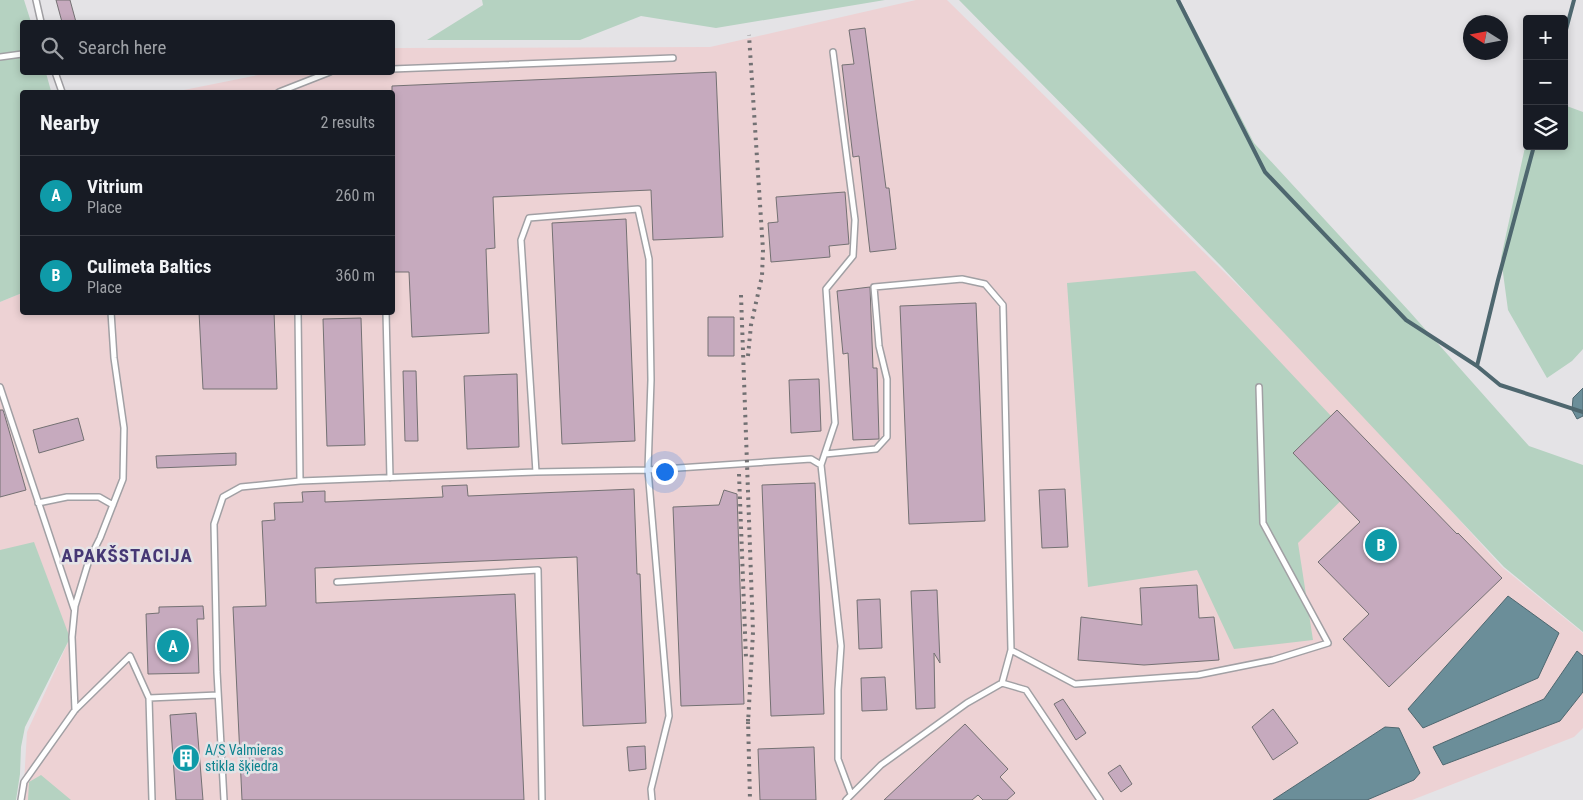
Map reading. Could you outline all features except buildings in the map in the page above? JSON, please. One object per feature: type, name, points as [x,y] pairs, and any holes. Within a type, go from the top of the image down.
[{"type":"lane","points":[[36,0],[41,20]]},
{"type":"lane","points":[[833,52],[856,220],[853,256],[826,289],[834,423],[821,465],[841,646],[838,690],[838,759],[851,794]]},
{"type":"lane","points":[[0,57],[20,54]]},
{"type":"lane","points":[[395,69],[672,58]]},
{"type":"lane","points":[[56,75],[61,90]]},
{"type":"lane","points":[[284,90],[322,75]]},
{"type":"lane","points":[[536,472],[521,240],[529,218],[638,209],[649,259],[651,380],[648,470],[668,716],[651,789],[652,800]]},
{"type":"lane","points":[[825,454],[876,450],[887,437],[886,379],[879,346],[874,287],[962,279],[985,284],[1003,306],[1011,650],[1002,683]]},
{"type":"lane","points":[[75,710],[72,637],[75,612],[89,560],[123,480],[124,428],[114,358],[111,315]]},
{"type":"lane","points":[[298,315],[300,481]]},
{"type":"lane","points":[[386,315],[390,478]]},
{"type":"lane","points":[[0,387],[75,612]]},
{"type":"lane","points":[[1011,650],[1075,684],[1198,675],[1274,660],[1328,643],[1263,523],[1259,387]]},
{"type":"lane","points":[[224,800],[218,695],[214,524],[223,497],[241,487],[300,481],[536,472],[648,470],[811,459],[821,465]]},
{"type":"lane","points":[[38,503],[67,497],[99,497],[113,505]]},
{"type":"lane","points":[[337,582],[538,570],[542,800]]},
{"type":"lane","points":[[21,800],[24,782],[75,710],[130,656],[150,698],[152,800]]},
{"type":"lane","points":[[846,800],[882,765],[966,702],[1002,683],[1026,690],[1100,800]]},
{"type":"lane","points":[[150,698],[218,695]]},
{"type":"shaded area","points":[[916,0],[947,0],[1323,369],[1502,567],[1583,633],[1583,728],[1574,737],[1412,800],[23,800],[27,732],[70,638],[0,550],[0,302],[20,294],[20,315],[395,315],[395,90],[184,90],[258,75],[395,75],[395,48],[710,47]]},
{"type":"green space","points":[[0,0],[24,0],[30,20],[20,20],[20,75],[47,75],[51,90],[20,90],[20,294],[0,302]]},
{"type":"green space","points":[[482,0],[885,0],[716,28],[641,16],[580,40],[427,40],[483,5]]},
{"type":"green space","points":[[959,0],[1180,0],[1254,143],[1409,311],[1529,446],[1583,465],[1583,632],[1504,567],[1222,267]]},
{"type":"green space","points":[[1568,106],[1583,112],[1583,349],[1572,361],[1547,378],[1508,310],[1501,258],[1524,150],[1568,150]]},
{"type":"green space","points":[[1195,271],[1377,465],[1298,543],[1313,640],[1234,649],[1197,570],[1088,587],[1067,283]]},
{"type":"green space","points":[[34,542],[70,638],[25,727],[21,747],[20,774],[16,800],[0,800],[0,550]]},
{"type":"green space","points":[[41,775],[71,800],[28,800],[29,782]]},
{"type":"water","points":[[1583,388],[1583,416],[1577,419],[1572,410],[1573,398]]},
{"type":"water","points":[[1508,596],[1559,633],[1538,678],[1423,728],[1408,709]]},
{"type":"water","points":[[1577,651],[1583,656],[1583,692],[1560,721],[1443,765],[1433,747],[1544,699]]},
{"type":"water","points":[[1385,727],[1399,728],[1420,773],[1414,780],[1367,800],[1273,800]]},
{"type":"waterway","points":[[1178,0],[1265,172],[1406,320],[1477,366]]},
{"type":"waterway","points":[[1568,22],[1574,0]]},
{"type":"waterway","points":[[1533,150],[1477,366],[1500,385],[1583,412]]},
{"type":"railway","points":[[748,356],[751,325],[762,276],[763,250],[749,35]]},
{"type":"railway","points":[[741,295],[753,632],[748,724]]},
{"type":"railway","points":[[739,474],[746,659]]},
{"type":"railway","points":[[748,719],[750,800]]},
{"type":"place","name":"Culimeta Baltics","points":[[1381,545]]},
{"type":"place","name":"Vitrium","points":[[173,646]]},
{"type":"place","name":"A/S Valmieras stikla šķiedra","points":[[186,758]]},
{"type":"district","name":"APAKŠSTACIJA","points":[[127,555]]}]
